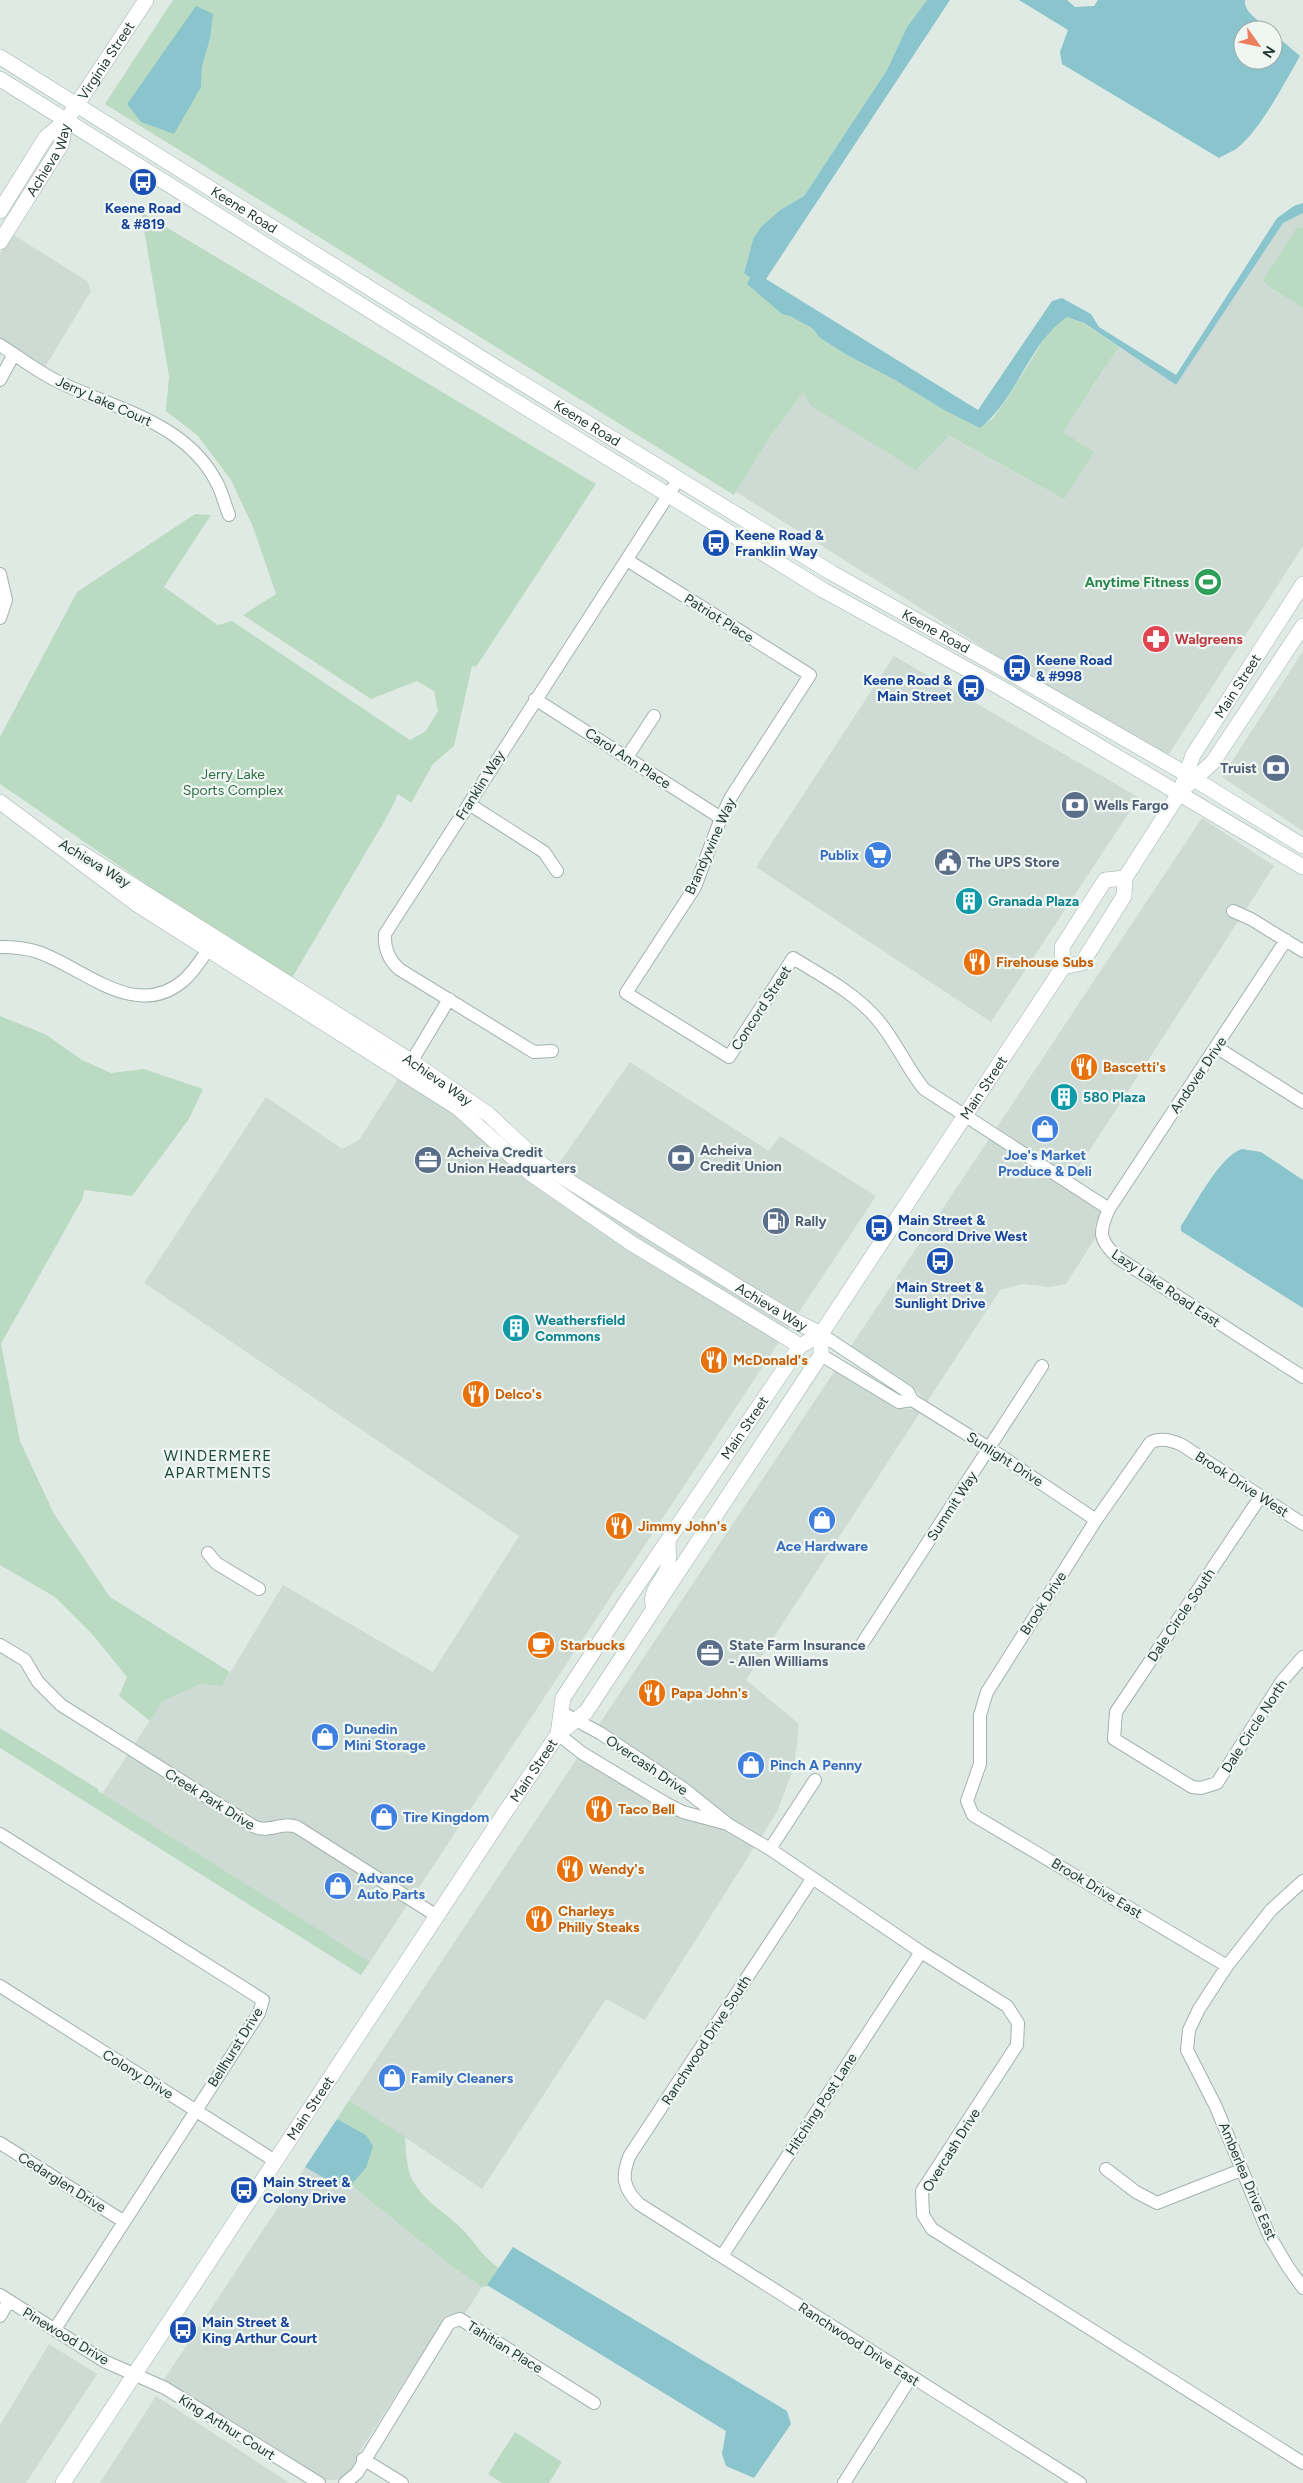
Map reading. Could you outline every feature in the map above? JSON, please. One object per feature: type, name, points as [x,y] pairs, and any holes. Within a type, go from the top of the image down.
[{"type":"main road","name":"Virginia Street","points":[[66,121],[146,0]]},
{"type":"main road","name":"Keene Road","points":[[0,57],[678,480],[832,573],[1009,672],[1190,777],[1303,846]]},
{"type":"main road","name":"Keene Road","points":[[0,79],[489,386],[823,590],[931,648],[1180,792],[1303,867]]},
{"type":"main road","name":"Achieva Way","points":[[0,211],[46,137],[66,121]]},
{"type":"main road","name":"Achieva Way","points":[[0,242],[61,145],[66,121]]},
{"type":"main road","name":"Main Street","points":[[1190,777],[1193,755],[1303,584]]},
{"type":"main road","name":"Main Street","points":[[558,1734],[563,1698],[668,1541],[800,1346],[821,1334],[1064,967],[1082,963],[1124,896],[1124,878],[1180,792],[1190,777],[1213,762],[1303,626]]},
{"type":"main road","name":"Achieva Way","points":[[0,802],[45,834],[67,854],[138,905],[458,1108],[530,1173],[631,1243],[800,1346],[821,1356]]},
{"type":"main road","name":"Achieva Way","points":[[45,834],[72,847],[411,1061],[488,1114],[543,1165],[732,1283],[797,1322],[821,1334]]},
{"type":"main road","points":[[1064,967],[1062,948],[1104,880],[1124,878]]},
{"type":"main road","points":[[821,1334],[821,1356]]},
{"type":"main road","name":"Main Street","points":[[63,2483],[558,1734],[586,1712],[821,1356]]},
{"type":"main road","points":[[654,1610],[652,1598],[666,1570],[669,1559],[668,1541]]},
{"type":"street","name":"Jerry Lake Court","points":[[0,345],[58,381],[138,414],[164,428],[193,449],[217,482],[229,515]]},
{"type":"street","points":[[0,380],[14,354]]},
{"type":"street","name":"Franklin Way","points":[[552,1051],[534,1052],[529,1050],[393,963],[386,950],[385,934],[678,480]]},
{"type":"street","name":"Patriot Place","points":[[627,560],[810,675]]},
{"type":"street","points":[[0,574],[6,600],[0,618]]},
{"type":"street","name":"Brandywine Way","points":[[729,1057],[626,993],[694,886],[731,797],[810,675]]},
{"type":"street","name":"Carol Ann Place","points":[[535,699],[721,818]]},
{"type":"street","points":[[627,757],[654,716]]},
{"type":"street","points":[[468,804],[544,852],[557,871]]},
{"type":"street","points":[[1233,911],[1303,951]]},
{"type":"street","points":[[0,947],[39,952],[115,990],[131,995],[153,996],[170,991],[184,980],[216,938]]},
{"type":"street","name":"Andover Drive","points":[[1109,1209],[1286,940]]},
{"type":"street","name":"Concord Street","points":[[729,1057],[793,958],[858,1000],[877,1019],[892,1039],[911,1073],[924,1089],[965,1117]]},
{"type":"street","points":[[405,1076],[411,1061],[449,999]]},
{"type":"street","points":[[1216,1047],[1303,1102]]},
{"type":"street","points":[[965,1117],[1109,1209]]},
{"type":"street","name":"Lazy Lake Road East","points":[[1109,1209],[1100,1228],[1107,1248],[1118,1258],[1303,1377]]},
{"type":"street","name":"Sunlight Drive","points":[[821,1334],[908,1392],[912,1400],[989,1448],[1096,1520]]},
{"type":"street","name":"Sunlight Drive","points":[[821,1356],[899,1402],[912,1400]]},
{"type":"street","name":"Summit Way","points":[[862,1644],[1042,1366]]},
{"type":"street","name":"Brook Drive","points":[[969,1808],[968,1797],[980,1764],[980,1714],[987,1692],[1096,1520],[1150,1443],[1155,1440],[1167,1440],[1182,1445]]},
{"type":"street","name":"Brook Drive West","points":[[1182,1445],[1303,1524]]},
{"type":"street","name":"Dale Circle South","points":[[1201,1788],[1192,1787],[1114,1739],[1116,1712],[1261,1496]]},
{"type":"street","points":[[208,1553],[216,1563],[259,1589]]},
{"type":"street","name":"Creek Park Drive","points":[[0,1645],[25,1660],[38,1682],[70,1710],[253,1826],[265,1830],[286,1824],[296,1827],[437,1916]]},
{"type":"street","name":"Dale Circle North","points":[[1201,1788],[1217,1782],[1282,1681],[1303,1657]]},
{"type":"street","name":"Overcash Drive","points":[[561,1712],[600,1733],[684,1789],[729,1825],[770,1848],[812,1879],[920,1952],[1007,2006],[1014,2014],[1019,2029],[1018,2041],[1014,2051],[922,2191],[924,2215],[932,2229],[1303,2463]]},
{"type":"street","name":"Overcash Drive","points":[[558,1734],[582,1753],[665,1803],[684,1812],[729,1825]]},
{"type":"street","points":[[770,1848],[815,1780]]},
{"type":"street","name":"Brook Drive East","points":[[969,1808],[976,1817],[1227,1966]]},
{"type":"street","name":"Bellhurst Drive","points":[[0,1834],[263,2000],[259,2013],[55,2329]]},
{"type":"street","name":"Ranchwood Drive South","points":[[639,2204],[630,2195],[625,2182],[624,2170],[630,2155],[812,1879]]},
{"type":"street","name":"Amberlea Drive East","points":[[1303,1881],[1271,1910],[1227,1966],[1199,2009],[1189,2030],[1187,2050],[1197,2073],[1216,2107],[1269,2234],[1288,2267],[1303,2288]]},
{"type":"street","name":"Hitching Post Lane","points":[[722,2256],[920,1952]]},
{"type":"street","name":"Colony Drive","points":[[0,1986],[275,2161]]},
{"type":"street","name":"Cedarglen Drive","points":[[0,2143],[123,2221]]},
{"type":"street","points":[[1106,2169],[1136,2192],[1157,2202],[1241,2170]]},
{"type":"street","name":"Ranchwood Drive East","points":[[639,2204],[1080,2483]]},
{"type":"street","points":[[0,2316],[5,2298]]},
{"type":"street","name":"Pinewood Drive","points":[[5,2298],[104,2361],[134,2374]]},
{"type":"street","name":"Tahitian Place","points":[[363,2459],[449,2323],[460,2319],[594,2403]]},
{"type":"street","name":"King Arthur Court","points":[[134,2374],[165,2388],[319,2483]]},
{"type":"street","points":[[844,2483],[911,2377]]},
{"type":"street","points":[[345,2483],[357,2473],[363,2459],[402,2483]]},
{"type":"shaded area","points":[[1303,213],[1303,228],[1298,226],[1268,286],[1303,308],[1303,546],[1167,757],[1046,687],[736,492],[772,434],[804,392],[948,436],[1064,499],[1063,432],[1119,347],[1176,385],[1283,223]]},
{"type":"shaded area","points":[[12,234],[87,281],[91,291],[45,367],[0,339],[0,253]]},
{"type":"shaded area","points":[[1303,651],[1303,831],[1222,777]]},
{"type":"shaded area","points":[[894,656],[1140,798],[991,1022],[756,867]]},
{"type":"shaded area","points":[[1202,818],[1274,866],[1245,911],[1229,904],[1226,914],[1239,920],[1071,1179],[995,1130]]},
{"type":"shaded area","points":[[630,1062],[769,1151],[780,1136],[876,1196],[797,1315],[557,1166]]},
{"type":"shaded area","points":[[414,1069],[791,1324],[785,1333],[634,1239],[534,1169]]},
{"type":"shaded area","points":[[398,1079],[455,1113],[779,1342],[414,1895],[291,1819],[286,1818],[260,1824],[134,1745],[162,1702],[200,1684],[222,1686],[283,1585],[433,1672],[519,1536],[144,1283],[266,1097],[342,1149],[359,1140]]},
{"type":"shaded area","points":[[989,1139],[1101,1211],[1095,1225],[1096,1237],[1066,1284],[1049,1287],[1022,1284],[1000,1290],[927,1402],[911,1385],[851,1346]]},
{"type":"shaded area","points":[[836,1369],[900,1407],[921,1411],[746,1680],[799,1724],[794,1767],[777,1812],[761,1837],[731,1820],[598,1726]]},
{"type":"shaded area","points":[[128,1754],[250,1831],[264,1836],[286,1830],[295,1832],[408,1904],[370,1962],[102,1794]]},
{"type":"shaded area","points":[[578,1757],[682,1818],[726,1830],[755,1846],[645,2020],[606,1999],[482,2189],[349,2100]]},
{"type":"shaded area","points":[[305,2167],[338,2186],[351,2185],[450,2265],[482,2287],[464,2315],[444,2320],[360,2451],[352,2469],[341,2479],[325,2481],[163,2381]]},
{"type":"shaded area","points":[[49,2344],[97,2374],[26,2483],[0,2483],[0,2425]]},
{"type":"shaded area","points":[[156,2396],[290,2483],[100,2483]]},
{"type":"green space","points":[[173,0],[927,0],[907,27],[887,70],[804,196],[780,210],[761,227],[753,239],[744,272],[782,314],[790,315],[812,328],[820,338],[847,355],[895,380],[944,410],[980,427],[993,418],[1051,328],[1067,317],[1083,323],[1119,347],[1107,365],[1110,368],[1106,366],[1063,432],[1094,452],[1064,499],[949,436],[917,469],[919,472],[810,405],[804,392],[772,434],[734,495],[105,104]],"holes":[[[196,7],[210,39],[202,67],[201,87],[127,104]]]},
{"type":"green space","name":"Jerry Lake Sports Complex","points":[[141,212],[596,484],[476,667],[472,666],[454,746],[433,764],[411,803],[398,794],[388,815],[292,978],[201,922],[0,784],[0,737],[77,592],[195,514],[211,515],[164,587],[218,625],[232,621],[410,740],[426,731],[438,711],[434,691],[417,681],[371,699],[243,615],[276,594],[253,527],[231,480],[198,436],[166,411],[169,376]]},
{"type":"green space","points":[[1298,226],[1303,228],[1303,308],[1268,286],[1263,280]]},
{"type":"green space","points":[[0,1016],[45,1034],[82,1060],[111,1073],[144,1069],[203,1089],[189,1119],[132,1196],[84,1190],[83,1198],[1,1344],[20,1441],[54,1514],[110,1597],[230,1672],[222,1686],[200,1684],[162,1702],[150,1721],[119,1696],[127,1677],[93,1635],[55,1597],[0,1565]]},
{"type":"green space","points":[[0,1728],[370,1962],[361,1975],[0,1748]]},
{"type":"green space","points":[[349,2100],[405,2137],[409,2169],[417,2187],[429,2201],[464,2231],[484,2255],[499,2268],[488,2286],[482,2287],[450,2265],[351,2185],[366,2168],[366,2135],[337,2119]]},
{"type":"green space","points":[[515,2432],[562,2462],[549,2483],[502,2483],[488,2474]]},
{"type":"water","points":[[927,0],[950,0],[766,279],[978,410],[1052,301],[1062,298],[1091,314],[1099,327],[1176,375],[1277,218],[1294,206],[1303,203],[1303,213],[1283,223],[1176,385],[1084,323],[1067,317],[1042,342],[1004,402],[980,428],[944,410],[895,380],[847,355],[820,338],[812,328],[790,316],[782,314],[747,284],[750,278],[744,273],[753,239],[761,227],[780,210],[804,196],[887,70],[907,27]]},
{"type":"water","points":[[1019,0],[1067,0],[1075,7],[1094,6],[1098,0],[1245,0],[1247,9],[1257,20],[1233,20],[1233,70],[1283,70],[1283,42],[1300,56],[1254,131],[1236,149],[1219,158],[1062,64],[1060,52],[1068,30]]},
{"type":"water","points":[[196,6],[213,14],[210,39],[202,67],[201,87],[174,134],[141,122],[127,104]]},
{"type":"water","points":[[1242,1149],[1261,1152],[1303,1180],[1303,1308],[1181,1231],[1181,1226],[1216,1171],[1234,1153]]},
{"type":"water","points":[[337,2119],[366,2135],[373,2146],[366,2168],[351,2185],[338,2186],[305,2167]]},
{"type":"water","points":[[513,2247],[787,2411],[791,2424],[754,2478],[726,2466],[722,2454],[726,2431],[487,2285]]},
{"type":"place","name":"Keene Road & #819","points":[[143,182]]},
{"type":"place","name":"Keene Road & Franklin Way","points":[[716,543]]},
{"type":"place","name":"Anytime Fitness","points":[[1208,582]]},
{"type":"place","name":"Walgreens","points":[[1156,639]]},
{"type":"place","name":"Keene Road & #998","points":[[1017,668]]},
{"type":"place","name":"Keene Road & Main Street","points":[[971,688]]},
{"type":"place","name":"Truist","points":[[1276,768]]},
{"type":"place","name":"Wells Fargo","points":[[1075,805]]},
{"type":"place","name":"Publix","points":[[878,855]]},
{"type":"place","name":"The UPS Store","points":[[948,862]]},
{"type":"place","name":"Granada Plaza","points":[[969,901]]},
{"type":"place","name":"Firehouse Subs","points":[[977,962]]},
{"type":"place","name":"Bascetti's","points":[[1084,1067]]},
{"type":"place","name":"580 Plaza","points":[[1064,1097]]},
{"type":"place","name":"Joe's Market Produce & Deli","points":[[1045,1129]]},
{"type":"place","name":"Acheiva Credit Union","points":[[681,1158]]},
{"type":"place","name":"Acheiva Credit Union Headquarters","points":[[428,1160]]},
{"type":"place","name":"Rally","points":[[776,1221]]},
{"type":"place","name":"Main Street & Concord Drive West","points":[[879,1228]]},
{"type":"place","name":"Main Street & Sunlight Drive","points":[[940,1261]]},
{"type":"place","name":"Weathersfield Commons","points":[[516,1328]]},
{"type":"place","name":"McDonald's","points":[[714,1360]]},
{"type":"place","name":"Delco's","points":[[476,1394]]},
{"type":"place","name":"Ace Hardware","points":[[822,1520]]},
{"type":"place","name":"Jimmy John's","points":[[619,1526]]},
{"type":"place","name":"Starbucks","points":[[541,1645]]},
{"type":"place","name":"State Farm Insurance - Allen Williams","points":[[710,1653]]},
{"type":"place","name":"Papa John's","points":[[652,1693]]},
{"type":"place","name":"Dunedin Mini Storage","points":[[325,1737]]},
{"type":"place","name":"Pinch A Penny","points":[[751,1765]]},
{"type":"place","name":"Taco Bell","points":[[599,1809]]},
{"type":"place","name":"Tire Kingdom","points":[[384,1817]]},
{"type":"place","name":"Wendy's","points":[[570,1869]]},
{"type":"place","name":"Advance Auto Parts","points":[[338,1886]]},
{"type":"place","name":"Charleys Philly Steaks","points":[[539,1919]]},
{"type":"place","name":"Family Cleaners","points":[[392,2078]]},
{"type":"place","name":"Main Street & Colony Drive","points":[[244,2190]]},
{"type":"place","name":"Main Street & King Arthur Court","points":[[183,2330]]},
{"type":"district","name":"WINDERMERE APARTMENTS","points":[[218,1464]]}]
